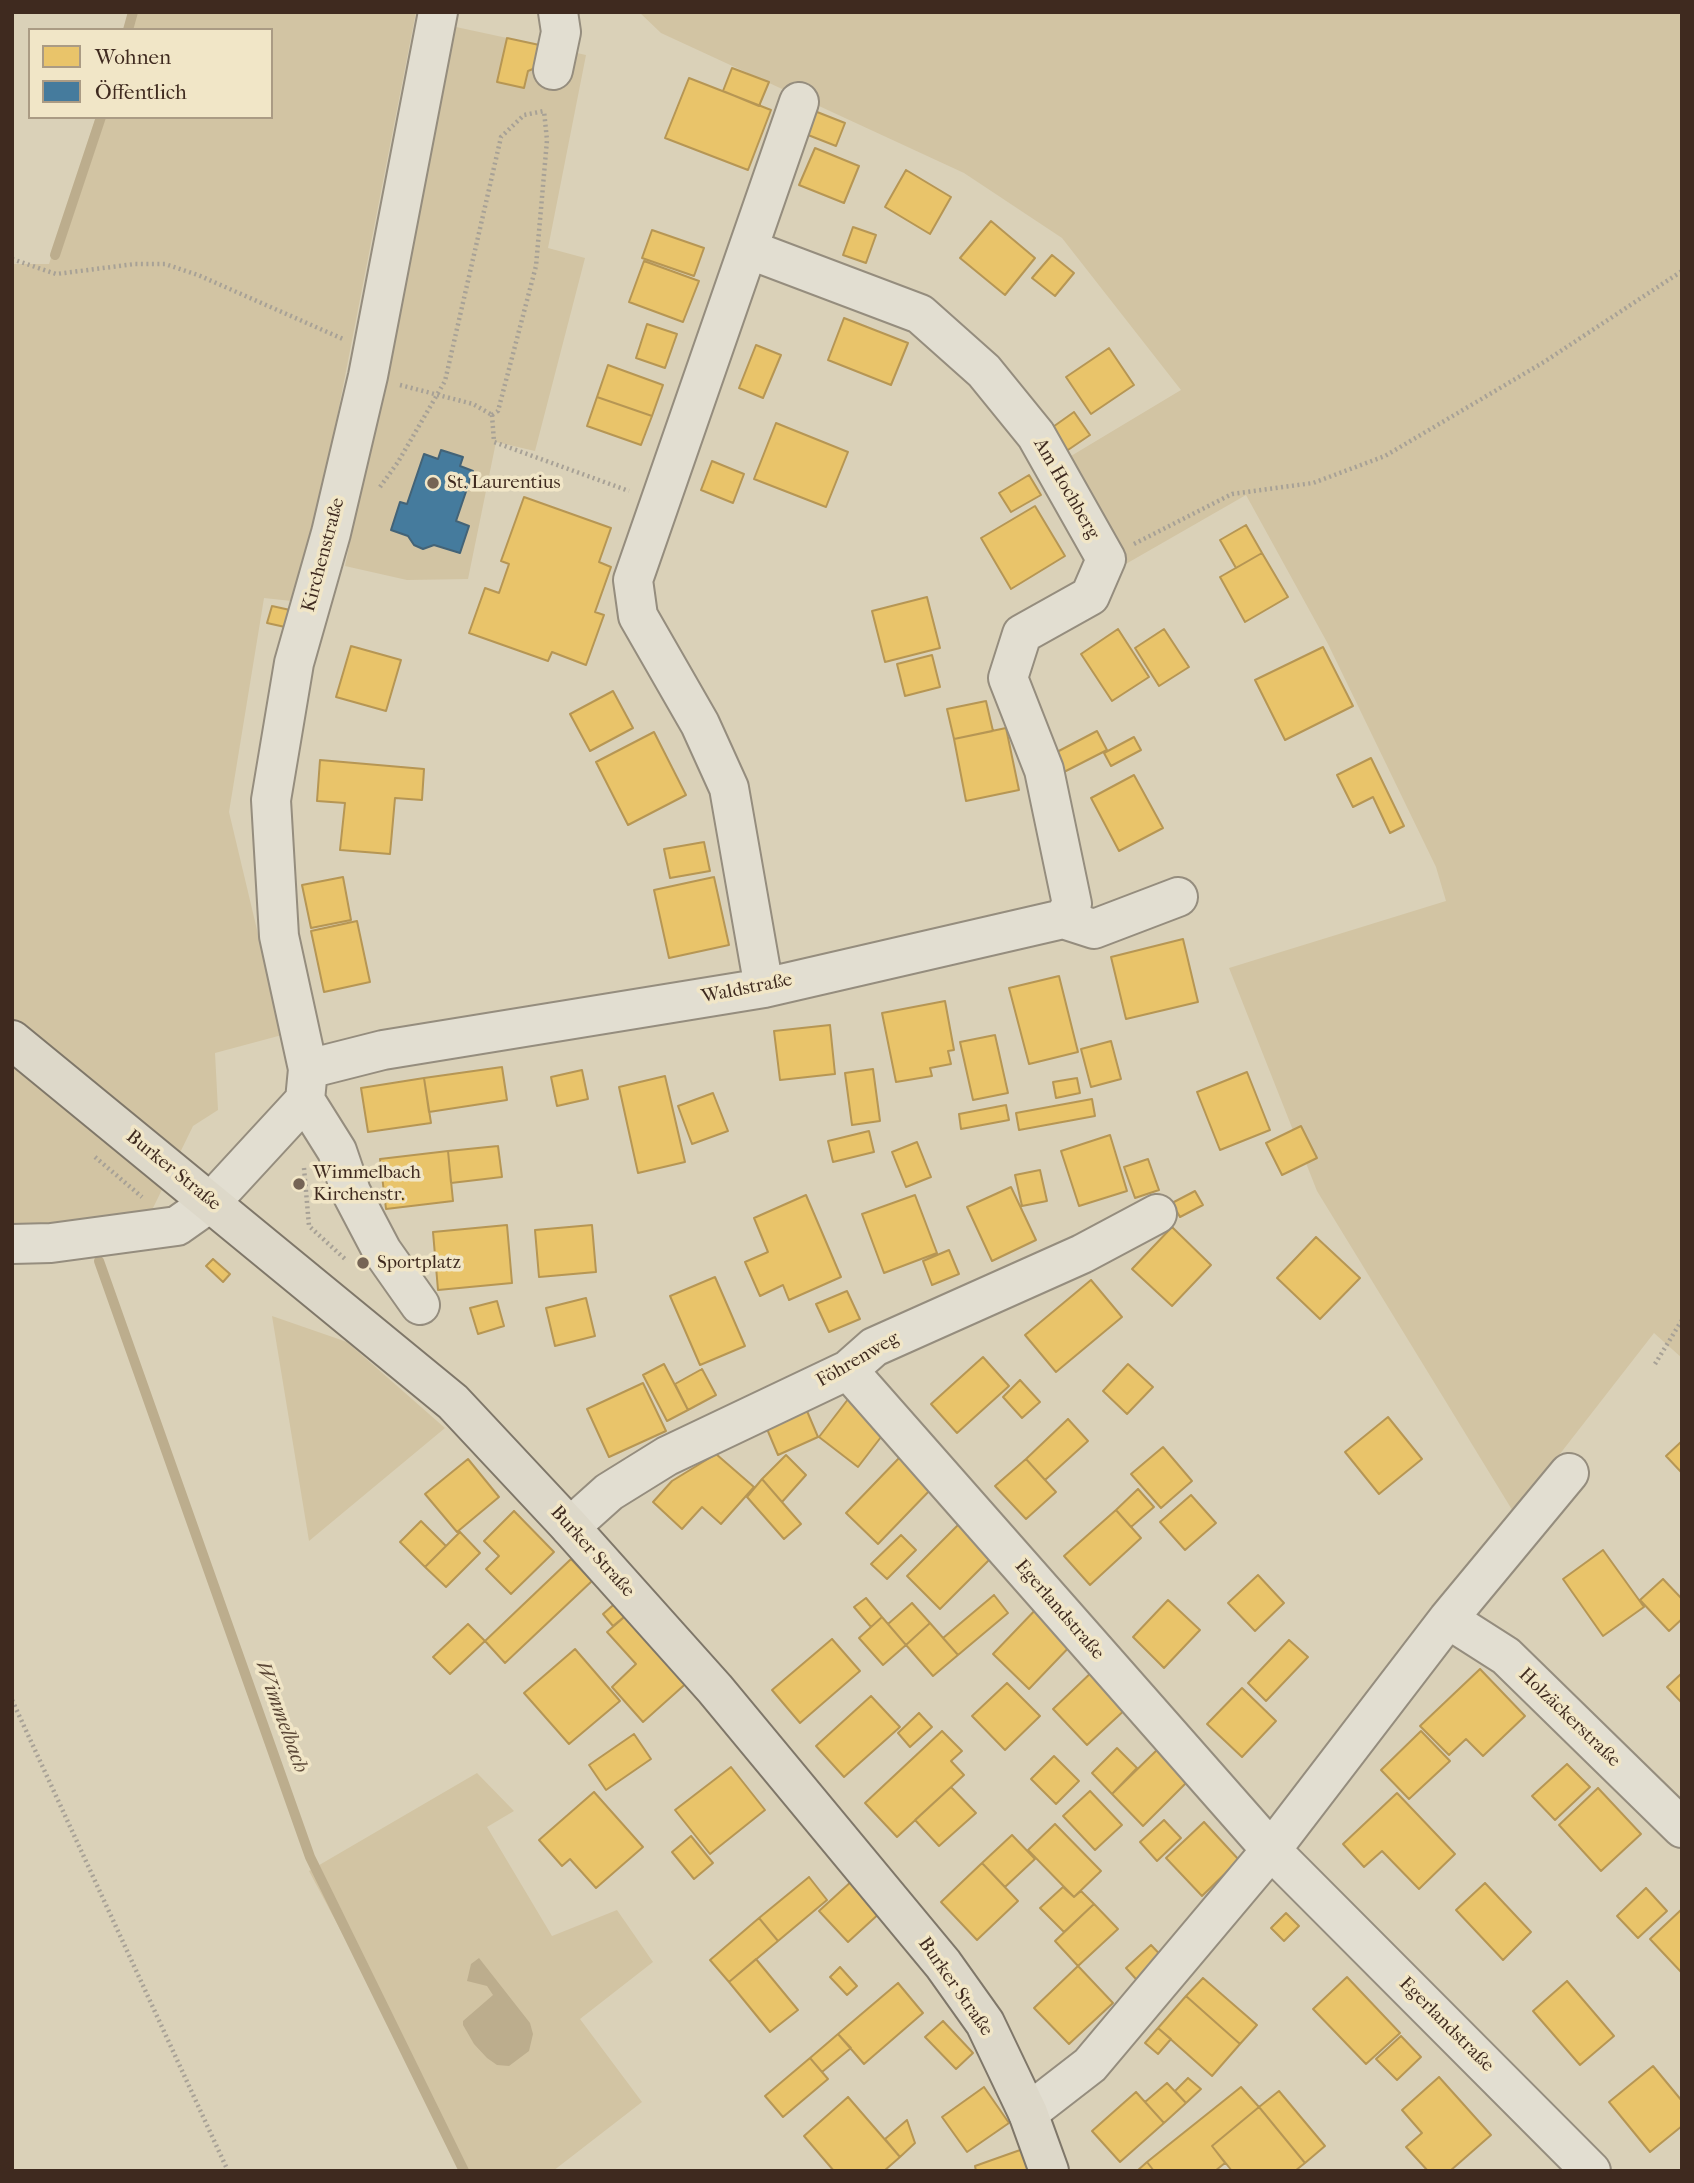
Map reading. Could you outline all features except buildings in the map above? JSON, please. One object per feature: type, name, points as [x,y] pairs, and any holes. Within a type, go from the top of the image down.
[{"type":"main road","name":"Burker Straße","points":[[12,1040],[453,1402],[570,1527],[715,1689],[943,1964],[985,2023],[1028,2113],[1049,2171]]},
{"type":"street","name":"Kirchenstraße","points":[[420,1305],[382,1251],[351,1192],[337,1151],[307,1084],[279,936],[271,800],[294,663],[331,533],[373,351],[438,12]]},
{"type":"street","points":[[553,69],[561,32],[558,12]]},
{"type":"street","points":[[764,988],[729,788],[701,724],[638,616],[633,580],[799,102]]},
{"type":"street","name":"Am Hochberg","points":[[748,249],[920,314],[984,371],[1036,435],[1106,559],[1090,596],[1022,634],[1008,678],[1044,771],[1072,904],[1063,919]]},
{"type":"street","name":"Waldstraße","points":[[307,1084],[383,1050],[764,988],[1063,919],[1094,929],[1178,897]]},
{"type":"street","points":[[12,1244],[51,1243],[177,1226],[211,1202],[307,1084]]},
{"type":"street","name":"Föhrenweg","points":[[570,1527],[609,1492],[667,1456],[848,1370],[874,1347],[1082,1254],[1157,1214]]},
{"type":"street","name":"Egerlandstraße","points":[[848,1370],[1270,1850],[1591,2171]]},
{"type":"street","points":[[1028,2113],[1090,2065],[1270,1850],[1448,1619],[1569,1473]]},
{"type":"street","name":"Holzäckerstraße","points":[[1448,1619],[1506,1656],[1682,1828]]},
{"type":"path","points":[[492,415],[498,411],[536,266],[547,140],[544,111],[553,69]]},
{"type":"path","points":[[376,493],[398,462],[445,381],[501,137],[524,115],[544,111]]},
{"type":"path","points":[[12,259],[56,274],[135,264],[165,264],[198,275],[373,351]]},
{"type":"path","points":[[1106,559],[1232,494],[1312,483],[1385,456],[1544,362],[1682,271]]},
{"type":"path","points":[[396,384],[473,404],[492,415]]},
{"type":"path","points":[[492,415],[494,442],[661,503]]},
{"type":"path","points":[[1655,1364],[1682,1320]]},
{"type":"path","points":[[12,1700],[228,2171]]},
{"type":"shaded area","points":[[129,12],[416,12],[301,602],[264,598],[229,812],[282,1035],[215,1053],[218,1110],[193,1126],[153,1208],[188,1240],[12,1258],[12,264],[49,264],[95,119],[273,119],[273,28],[124,28]]},
{"type":"shaded area","points":[[639,12],[1682,12],[1682,1358],[1654,1333],[1514,1513],[1317,1191],[1229,968],[1446,901],[1436,867],[1328,644],[1246,495],[1124,565],[1066,459],[1181,390],[1062,238],[964,173],[661,33]]},
{"type":"shaded area","points":[[456,27],[586,55],[548,248],[585,258],[535,451],[496,442],[468,579],[407,580],[345,566]]},
{"type":"shaded area","points":[[272,1316],[347,1342],[445,1428],[309,1541]]},
{"type":"shaded area","points":[[477,1773],[514,1811],[487,1827],[552,1936],[617,1910],[653,1962],[580,2019],[642,2102],[553,2171],[469,2171],[309,1871]]},
{"type":"shaded area","points":[[479,1958],[530,2023],[533,2034],[529,2051],[509,2066],[497,2065],[487,2058],[474,2044],[463,2025],[463,2021],[493,1995],[487,1986],[467,1981],[471,1964]]},
{"type":"waterway","points":[[129,28],[133,12]]},
{"type":"waterway","points":[[55,255],[100,119]]},
{"type":"waterway","name":"Wimmelbach","points":[[99,1261],[310,1857],[464,2171]]},
{"type":"place","name":"St. Laurentius","points":[[433,483]]},
{"type":"place","name":"Wimmelbach Kirchenstr.","points":[[299,1184]]},
{"type":"place","name":"Sportplatz","points":[[363,1263]]}]
